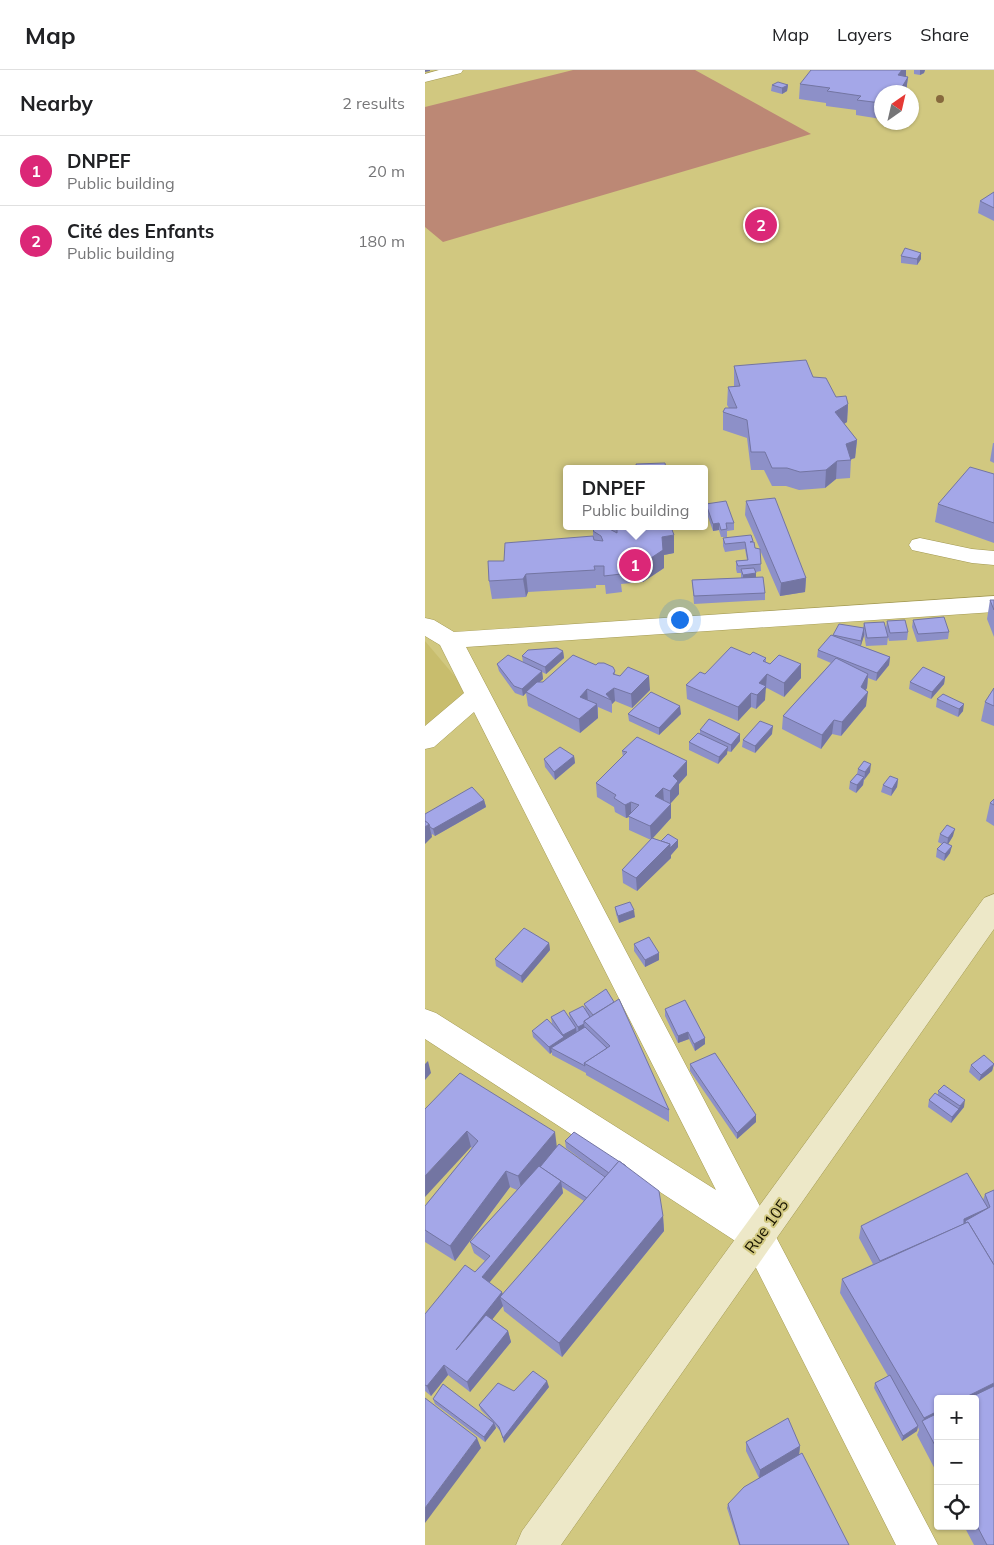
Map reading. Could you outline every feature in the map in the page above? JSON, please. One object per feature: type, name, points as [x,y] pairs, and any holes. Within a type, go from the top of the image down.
[{"type":"street","points":[[425,78],[456,70]]},
{"type":"street","points":[[920,545],[972,556],[994,558]]},
{"type":"street","points":[[437,633],[994,604]]},
{"type":"street","points":[[437,633],[478,694],[918,1545]]},
{"type":"street","points":[[425,740],[478,694]]},
{"type":"street","name":"Rue 105","points":[[536,1545],[994,906]]},
{"type":"street","points":[[425,1022],[759,1236]]},
{"type":"shaded area","points":[[573,70],[695,70],[811,134],[443,242],[425,227],[425,107]]},
{"type":"shaded area","points":[[425,641],[468,692],[425,731]]},
{"type":"building","points":[[811,70],[902,70],[898,75],[908,77],[903,85],[874,85],[874,102],[857,100],[861,96],[827,91],[830,88],[800,84]]},
{"type":"building","points":[[778,82],[788,85],[782,88],[772,85]]},
{"type":"building","points":[[994,192],[994,208],[980,201]]},
{"type":"building","points":[[905,248],[921,253],[917,259],[901,256]]},
{"type":"building","points":[[806,360],[813,377],[826,378],[836,397],[846,396],[848,404],[835,412],[857,440],[846,444],[851,460],[837,461],[826,470],[800,472],[787,468],[772,468],[765,452],[751,452],[747,420],[723,412],[725,408],[737,408],[728,387],[740,386],[734,366]]},
{"type":"building","points":[[665,463],[665,465],[636,465]]},
{"type":"building","points":[[970,467],[994,474],[994,523],[938,504]]},
{"type":"building","points":[[775,498],[806,578],[781,583],[746,501]]},
{"type":"building","points":[[726,501],[734,523],[726,523],[727,529],[721,530],[719,523],[713,524],[708,504]]},
{"type":"building","points":[[611,530],[617,533],[617,530],[672,530],[674,535],[662,537],[663,550],[642,564],[620,566],[621,574],[604,576],[604,566],[594,566],[595,570],[526,574],[523,579],[489,581],[488,561],[504,561],[505,543],[593,536],[594,540],[603,541],[601,536],[593,531]]},
{"type":"building","points":[[751,535],[753,541],[750,542],[754,542],[755,548],[760,549],[761,564],[738,566],[736,561],[748,560],[745,542],[725,544],[723,538]]},
{"type":"building","points":[[754,568],[756,573],[743,575],[741,569]]},
{"type":"building","points":[[763,577],[765,593],[694,596],[692,580]]},
{"type":"building","points":[[990,600],[994,600],[994,610]]},
{"type":"building","points":[[944,617],[949,632],[918,634],[913,620]]},
{"type":"building","points":[[905,620],[908,632],[890,633],[887,621]]},
{"type":"building","points":[[884,622],[888,637],[867,638],[864,623]]},
{"type":"building","points":[[839,624],[864,628],[861,641],[833,635]]},
{"type":"building","points":[[831,635],[890,657],[877,673],[818,650]]},
{"type":"building","points":[[731,647],[750,655],[753,652],[766,658],[763,661],[770,664],[779,655],[801,664],[784,683],[767,674],[759,683],[766,686],[757,695],[751,693],[738,707],[686,685],[700,672],[705,674]]},
{"type":"building","points":[[557,648],[563,651],[545,667],[522,656],[528,650]]},
{"type":"building","points":[[508,655],[542,671],[522,689],[514,686],[497,664]]},
{"type":"building","points":[[573,655],[596,665],[604,663],[613,667],[615,671],[613,674],[620,676],[628,667],[649,676],[631,694],[614,688],[606,694],[611,700],[587,689],[580,697],[597,704],[579,719],[526,692],[537,682],[543,682]]},
{"type":"building","points":[[836,658],[868,674],[861,687],[868,692],[842,722],[834,720],[822,735],[783,716]]},
{"type":"building","points":[[923,667],[945,677],[932,692],[910,682]]},
{"type":"building","points":[[994,688],[994,706],[985,702]]},
{"type":"building","points":[[651,692],[680,706],[659,728],[628,714]]},
{"type":"building","points":[[943,694],[964,704],[959,709],[937,699]]},
{"type":"building","points":[[709,719],[740,734],[731,745],[700,730]]},
{"type":"building","points":[[760,721],[773,726],[755,746],[743,740]]},
{"type":"building","points":[[698,733],[728,747],[719,757],[689,742]]},
{"type":"building","points":[[637,737],[687,761],[673,776],[678,781],[670,791],[663,788],[655,796],[671,804],[650,826],[628,816],[639,805],[631,802],[625,805],[614,798],[616,795],[596,783],[627,752],[622,751]]},
{"type":"building","points":[[560,747],[574,756],[554,772],[544,759]]},
{"type":"building","points":[[864,761],[871,764],[865,772],[858,769]]},
{"type":"building","points":[[857,774],[864,777],[857,785],[850,782]]},
{"type":"building","points":[[890,776],[898,779],[892,789],[883,785]]},
{"type":"building","points":[[472,787],[484,800],[433,829],[425,821],[425,814]]},
{"type":"building","points":[[947,825],[955,829],[948,838],[940,834]]},
{"type":"building","points":[[668,834],[678,840],[670,848],[670,844],[661,841]]},
{"type":"building","points":[[652,838],[670,844],[636,878],[622,870]]},
{"type":"building","points":[[944,842],[952,846],[945,854],[937,849]]},
{"type":"building","points":[[630,902],[634,910],[618,916],[615,907]]},
{"type":"building","points":[[524,928],[549,943],[521,976],[495,959]]},
{"type":"building","points":[[649,937],[659,953],[645,960],[634,944]]},
{"type":"building","points":[[606,989],[614,1002],[593,1015],[584,1004]]},
{"type":"building","points":[[619,999],[669,1110],[584,1063],[610,1046],[584,1021]]},
{"type":"building","points":[[685,1000],[705,1038],[694,1044],[688,1032],[678,1036],[665,1009]]},
{"type":"building","points":[[583,1006],[590,1017],[584,1021],[584,1024],[578,1027],[569,1013]]},
{"type":"building","points":[[564,1010],[576,1028],[563,1035],[551,1017]]},
{"type":"building","points":[[547,1019],[564,1037],[549,1047],[532,1031]]},
{"type":"building","points":[[585,1027],[607,1048],[584,1063],[585,1066],[551,1048]]},
{"type":"building","points":[[715,1053],[756,1115],[737,1133],[690,1064]]},
{"type":"building","points":[[984,1055],[994,1064],[981,1075],[971,1065]]},
{"type":"building","points":[[460,1073],[555,1132],[518,1176],[506,1171],[450,1246],[425,1230],[425,1206],[478,1141],[467,1131],[425,1176],[425,1109]]},
{"type":"building","points":[[944,1085],[965,1100],[960,1106],[938,1091]]},
{"type":"building","points":[[935,1093],[959,1109],[952,1117],[929,1100]]},
{"type":"building","points":[[574,1132],[619,1161],[609,1173],[565,1141]]},
{"type":"building","points":[[559,1144],[605,1177],[587,1198],[540,1167]]},
{"type":"building","points":[[619,1161],[659,1191],[663,1216],[559,1343],[500,1297]]},
{"type":"building","points":[[539,1166],[561,1181],[482,1277],[502,1292],[456,1350],[486,1315],[508,1331],[467,1382],[444,1365],[427,1386],[425,1385],[425,1314],[465,1265],[475,1272],[490,1256],[470,1242]]},
{"type":"building","points":[[967,1173],[988,1208],[964,1219],[964,1224],[880,1261],[861,1226]]},
{"type":"building","points":[[994,1190],[994,1265],[968,1222],[966,1223],[965,1221],[990,1207],[985,1194]]},
{"type":"building","points":[[968,1222],[994,1265],[994,1383],[970,1395],[934,1395],[934,1413],[924,1418],[842,1279]]},
{"type":"building","points":[[533,1371],[547,1381],[503,1438],[499,1427],[479,1405],[498,1383],[514,1391]]},
{"type":"building","points":[[890,1375],[918,1426],[903,1436],[875,1383]]},
{"type":"building","points":[[443,1384],[494,1423],[484,1437],[433,1399]]},
{"type":"building","points":[[994,1386],[994,1545],[987,1545],[979,1530],[979,1395],[975,1395]]},
{"type":"building","points":[[425,1398],[477,1438],[425,1508]]},
{"type":"building","points":[[934,1415],[934,1444],[922,1421]]},
{"type":"building","points":[[788,1418],[800,1446],[760,1470],[746,1442]]},
{"type":"building","points":[[802,1453],[849,1545],[740,1545],[728,1504],[744,1487]]},
{"type":"place","name":"Cité des Enfants","points":[[761,225]]},
{"type":"place","name":"DNPEF","points":[[635,565]]}]
